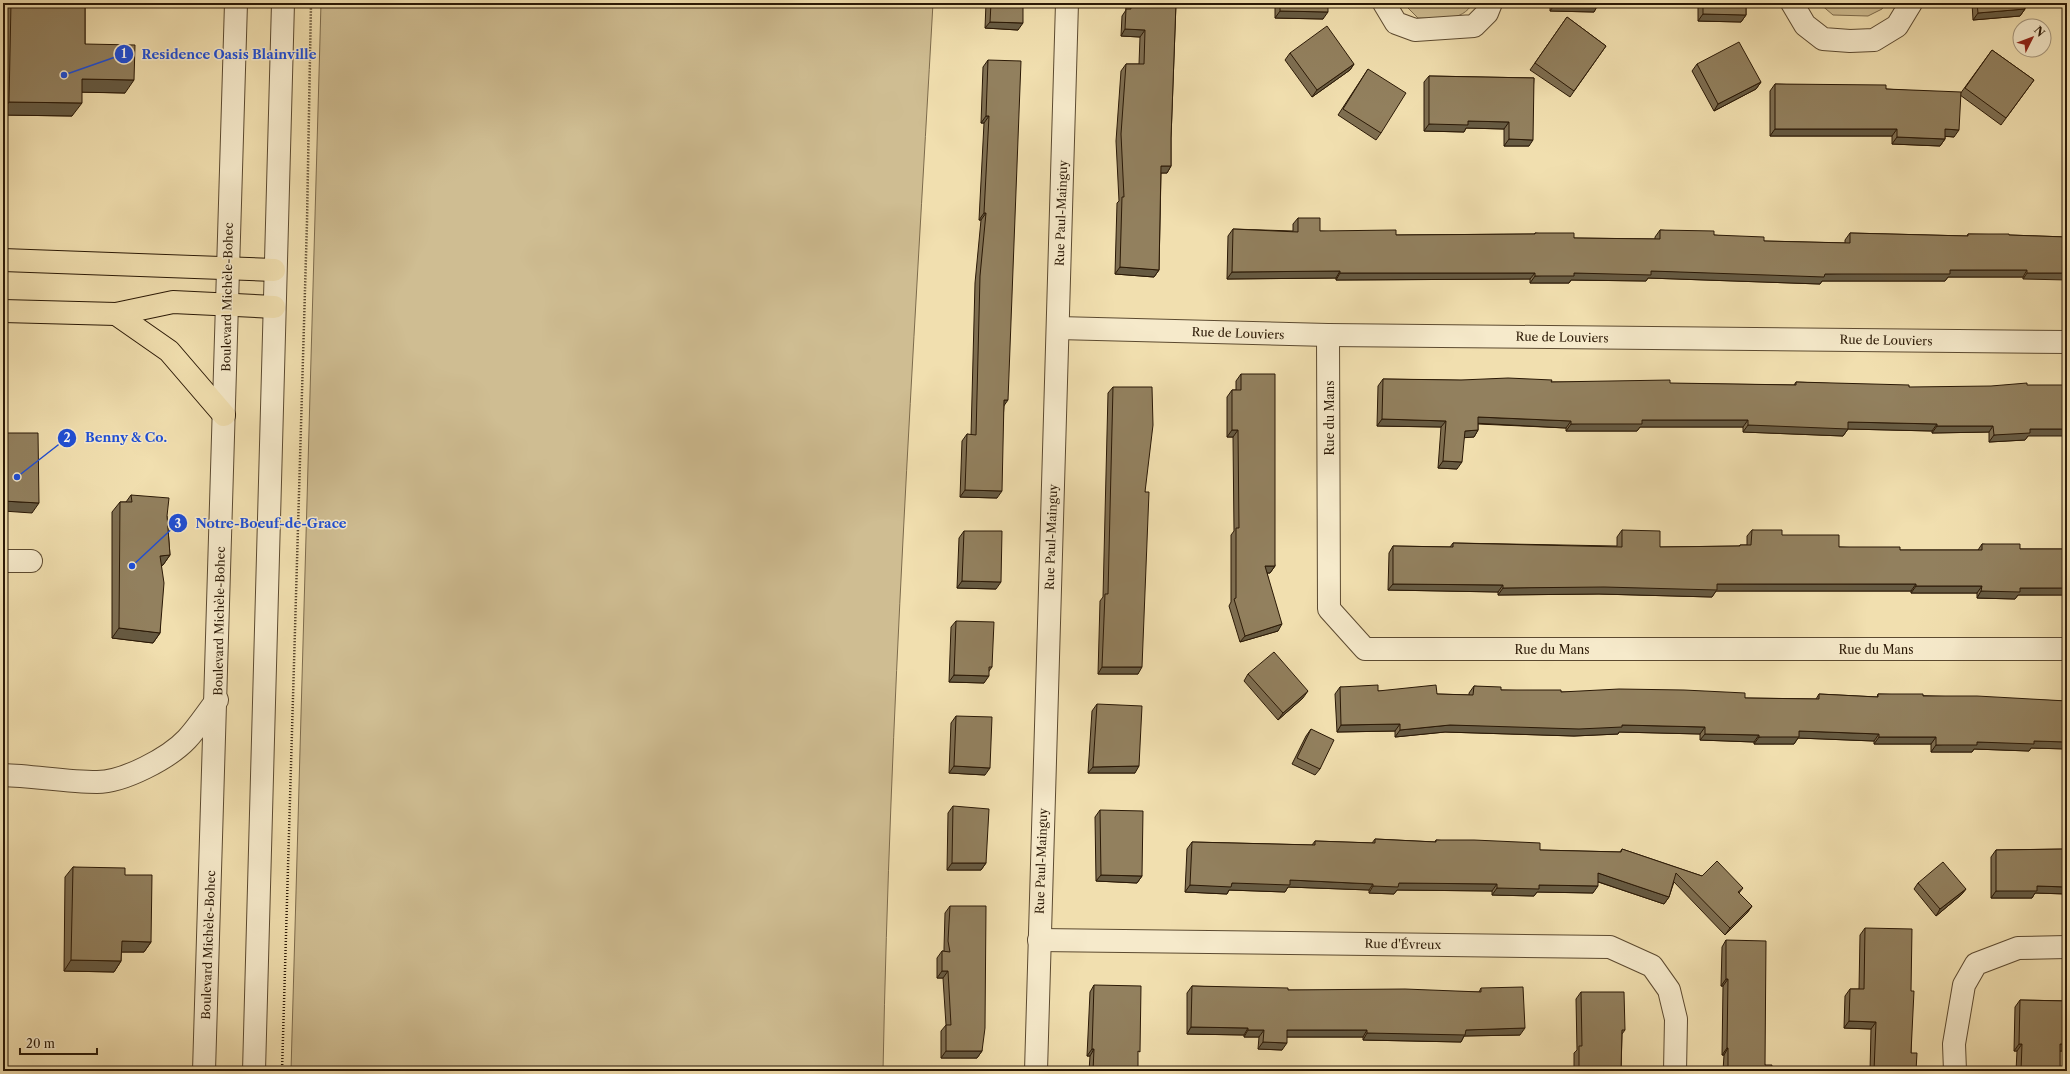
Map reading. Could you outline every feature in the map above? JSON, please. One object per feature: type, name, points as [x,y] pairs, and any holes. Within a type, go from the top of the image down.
[{"type":"highway","points":[[3,260],[274,270]]},
{"type":"highway","points":[[3,311],[116,314],[173,302],[274,307]]},
{"type":"highway","points":[[116,314],[169,351],[224,415]]},
{"type":"street","name":"Boulevard Michèle-Bohec","points":[[204,1071],[217,700],[236,3]]},
{"type":"street","points":[[254,1071],[274,270],[283,3]]},
{"type":"street","name":"Rue Paul-Mainguy","points":[[1036,1071],[1066,3]]},
{"type":"street","points":[[1384,3],[1396,24],[1415,30],[1474,26],[1487,13],[1491,3]]},
{"type":"street","points":[[1792,3],[1805,25],[1823,39],[1850,41],[1874,40],[1897,26],[1911,3]]},
{"type":"street","name":"Rue de Louviers","points":[[1058,328],[1328,335],[2067,342]]},
{"type":"street","name":"Rue du Mans","points":[[1328,335],[1329,609],[1365,649],[2067,649]]},
{"type":"street","points":[[3,561],[30,561]]},
{"type":"street","points":[[3,775],[98,782],[116,779],[153,763],[186,740],[217,700]]},
{"type":"street","name":"Rue d'Évreux","points":[[1039,940],[1610,947],[1652,966],[1669,990],[1676,1019],[1675,1071]]},
{"type":"street","points":[[1955,1071],[1954,1044],[1964,985],[1976,964],[2018,948],[2067,947]]},
{"type":"path","points":[[282,1071],[307,230],[311,3]]},
{"type":"shaded area","points":[[321,3],[933,3],[903,537],[891,804],[883,1071],[291,1071]]},
{"type":"shaded area","points":[[1403,3],[1473,3],[1462,14],[1456,17],[1441,19],[1418,18]]},
{"type":"shaded area","points":[[1819,3],[1886,3],[1882,9],[1868,16],[1833,15]]},
{"type":"building","points":[[11,3],[85,3],[85,44],[135,45],[134,80],[82,79],[82,103],[9,102]]},
{"type":"building","points":[[991,3],[1023,3],[1023,23],[990,22]]},
{"type":"building","points":[[1130,3],[1176,3],[1171,166],[1161,166],[1159,270],[1120,267],[1122,197],[1124,197],[1121,134],[1126,64],[1144,64],[1145,30],[1125,29],[1126,9],[1131,9]]},
{"type":"building","points":[[1280,3],[1328,3],[1328,12],[1280,11]]},
{"type":"building","points":[[1598,3],[1598,5],[1555,4]]},
{"type":"building","points":[[1703,3],[1746,3],[1746,15],[1703,14]]},
{"type":"building","points":[[1977,3],[2024,3],[2025,9],[1978,13]]},
{"type":"building","points":[[1567,17],[1606,46],[1574,91],[1535,63]]},
{"type":"building","points":[[1327,26],[1354,64],[1317,90],[1290,53]]},
{"type":"building","points":[[1739,42],[1761,82],[1718,104],[1697,64]]},
{"type":"building","points":[[1992,50],[2034,80],[2006,118],[1965,88]]},
{"type":"building","points":[[988,60],[1021,61],[1008,400],[1004,400],[1002,491],[965,490],[967,434],[976,435],[980,276],[986,213],[984,213],[989,116],[986,116]]},
{"type":"building","points":[[1368,69],[1406,93],[1381,133],[1343,109]]},
{"type":"building","points":[[1429,76],[1534,78],[1533,140],[1509,139],[1509,122],[1468,121],[1468,125],[1429,124]]},
{"type":"building","points":[[1775,84],[1886,85],[1886,89],[1961,92],[1959,130],[1945,129],[1945,139],[1897,137],[1897,129],[1775,129]]},
{"type":"building","points":[[1298,218],[1320,218],[1320,231],[1396,230],[1396,235],[1574,233],[1574,238],[1660,239],[1660,230],[1714,231],[1714,235],[1764,237],[1764,241],[1850,243],[1850,233],[1968,236],[1968,234],[2009,234],[2067,237],[2067,273],[2027,273],[2027,270],[1950,270],[1950,274],[1825,274],[1824,277],[1651,271],[1651,275],[1574,273],[1574,276],[1535,276],[1535,273],[1340,273],[1340,271],[1232,272],[1233,229],[1298,232]]},
{"type":"building","points":[[1241,374],[1275,374],[1275,566],[1265,566],[1282,624],[1245,636],[1234,599],[1236,598],[1236,528],[1239,528],[1238,430],[1232,430],[1232,390],[1241,390]]},
{"type":"building","points":[[1508,378],[1552,380],[1551,382],[1670,380],[1670,383],[1796,385],[1796,382],[1909,385],[1909,387],[1991,386],[2027,383],[2027,385],[2067,385],[2067,429],[2030,429],[2030,433],[1994,435],[1993,426],[1937,426],[1937,424],[1848,422],[1848,429],[1748,425],[1748,420],[1642,420],[1642,424],[1571,424],[1571,421],[1478,417],[1478,430],[1465,431],[1462,462],[1443,461],[1446,421],[1382,419],[1383,379],[1461,380]]},
{"type":"building","points":[[1113,387],[1152,387],[1153,425],[1145,492],[1149,492],[1142,667],[1102,667],[1105,594],[1108,594]]},
{"type":"building","points":[[3,433],[38,433],[39,503],[3,501]]},
{"type":"building","points":[[131,495],[169,498],[167,516],[170,555],[160,556],[164,583],[160,633],[119,628],[120,502],[132,502]]},
{"type":"building","points":[[1622,530],[1660,531],[1660,547],[1751,545],[1752,530],[1782,530],[1782,535],[1839,535],[1839,547],[1900,547],[1900,550],[1982,550],[1982,544],[2020,544],[2020,549],[2067,549],[2067,588],[2020,588],[2020,592],[1981,591],[1982,586],[1916,586],[1916,584],[1717,584],[1717,590],[1604,587],[1503,588],[1503,585],[1393,584],[1393,546],[1453,547],[1453,543],[1622,547]]},
{"type":"building","points":[[964,531],[1002,531],[1001,582],[962,581]]},
{"type":"building","points":[[956,621],[994,622],[992,667],[989,667],[989,676],[954,675]]},
{"type":"building","points":[[1274,652],[1308,691],[1283,713],[1248,674]]},
{"type":"building","points":[[1378,685],[1378,691],[1436,685],[1437,694],[1473,695],[1474,686],[1501,687],[1501,690],[1561,690],[1561,692],[1619,689],[1684,690],[1745,693],[1745,698],[1819,699],[1819,694],[1878,697],[1878,694],[1923,694],[1923,696],[1977,696],[2067,701],[2067,742],[2034,741],[2034,744],[1977,742],[1977,745],[1936,745],[1936,737],[1879,737],[1879,734],[1799,731],[1799,737],[1759,737],[1759,735],[1705,734],[1705,727],[1622,725],[1622,727],[1579,729],[1450,725],[1400,730],[1400,724],[1341,725],[1340,687]]},
{"type":"building","points":[[1097,704],[1142,706],[1139,766],[1093,767]]},
{"type":"building","points":[[956,716],[992,717],[990,768],[954,766]]},
{"type":"building","points":[[1311,729],[1334,740],[1320,769],[1297,758]]},
{"type":"building","points":[[953,806],[989,809],[986,863],[952,863]]},
{"type":"building","points":[[1100,810],[1143,811],[1142,876],[1101,875]]},
{"type":"building","points":[[3,817],[5,817],[3,880]]},
{"type":"building","points":[[1375,839],[1436,842],[1436,840],[1474,840],[1540,843],[1540,850],[1621,852],[1622,849],[1702,876],[1717,861],[1743,888],[1738,892],[1752,906],[1730,928],[1676,873],[1669,897],[1598,873],[1598,886],[1539,885],[1539,889],[1497,888],[1497,884],[1399,883],[1398,887],[1373,886],[1373,884],[1290,880],[1290,885],[1232,883],[1231,887],[1190,885],[1192,842],[1315,845],[1315,841],[1375,843]]},
{"type":"building","points":[[2067,849],[2067,887],[2037,886],[2037,891],[1996,891],[1996,850]]},
{"type":"building","points":[[1943,862],[1966,889],[1940,909],[1918,883]]},
{"type":"building","points":[[73,867],[125,868],[125,875],[152,875],[151,942],[122,941],[121,961],[71,960]]},
{"type":"building","points":[[950,906],[986,906],[985,1028],[982,1051],[946,1051],[946,1025],[951,1025],[948,971],[942,971],[942,951],[950,952],[948,941]]},
{"type":"building","points":[[1865,928],[1912,929],[1911,991],[1914,991],[1911,1053],[1917,1053],[1916,1071],[1874,1071],[1876,1022],[1849,1021],[1850,989],[1864,989]]},
{"type":"building","points":[[1726,940],[1766,941],[1765,1065],[1772,1065],[1771,1071],[1728,1071],[1728,979],[1726,979]]},
{"type":"building","points":[[1094,985],[1141,986],[1140,1052],[1138,1051],[1138,1071],[1093,1071],[1094,1049],[1092,1049]]},
{"type":"building","points":[[1192,986],[1288,988],[1288,990],[1405,989],[1481,992],[1481,988],[1523,987],[1525,1028],[1466,1030],[1465,1035],[1367,1033],[1367,1030],[1287,1030],[1287,1043],[1263,1042],[1264,1030],[1248,1030],[1248,1028],[1191,1027]]},
{"type":"building","points":[[1581,992],[1624,992],[1625,1030],[1622,1030],[1621,1071],[1579,1071],[1579,1046],[1582,1046]]},
{"type":"building","points":[[2020,1000],[2067,1001],[2067,1044],[2060,1044],[2060,1071],[2021,1071],[2022,1044],[2019,1044]]},
{"type":"place","name":"Residence Oasis Blainville","points":[[64,75]]},
{"type":"place","name":"Benny & Co.","points":[[17,477]]},
{"type":"place","name":"Notre-Boeuf-de-Grace","points":[[132,566]]}]
